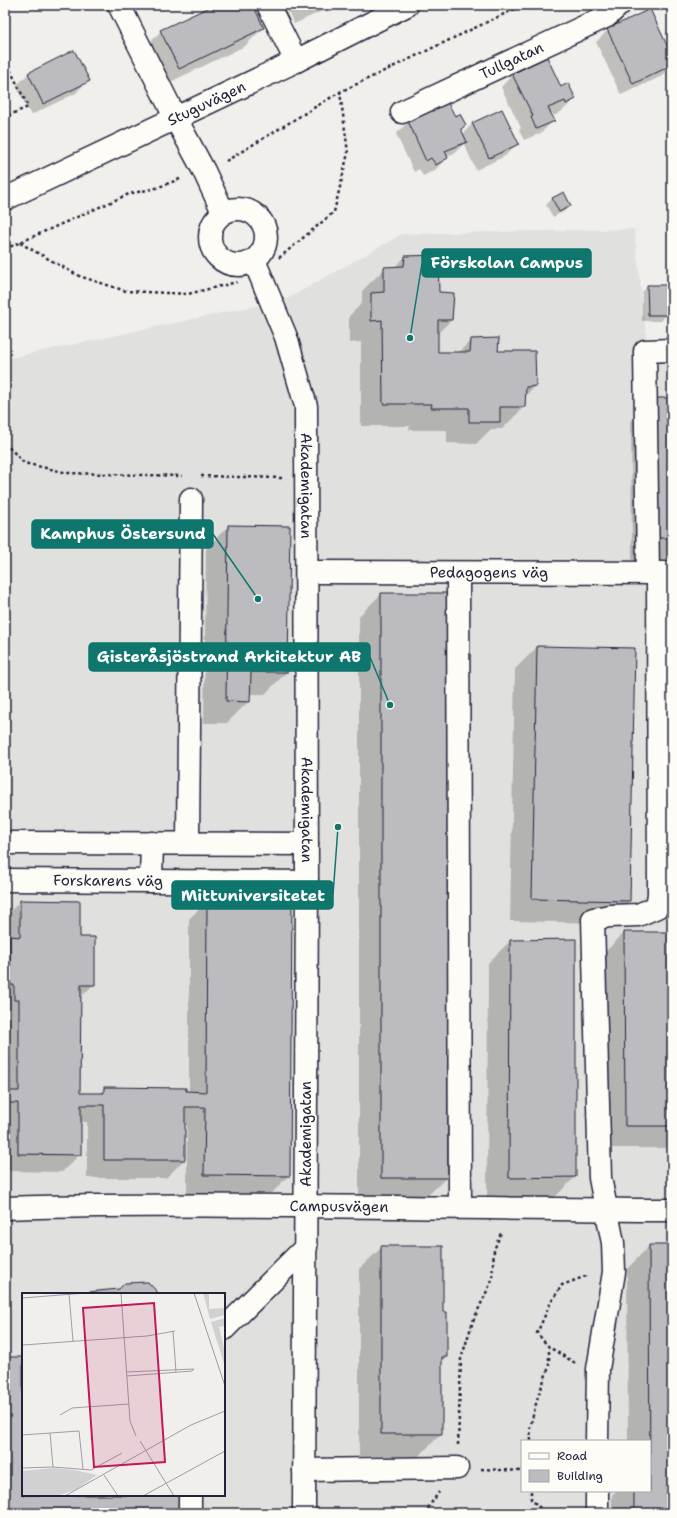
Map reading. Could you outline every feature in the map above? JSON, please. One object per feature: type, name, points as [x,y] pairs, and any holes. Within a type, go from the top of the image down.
[{"type":"street","points":[[119,5],[176,119],[204,171],[223,212]]},
{"type":"street","points":[[268,5],[296,61]]},
{"type":"street","name":"Stuguvägen","points":[[5,199],[176,119],[407,5]]},
{"type":"street","name":"Tullgatan","points":[[402,112],[607,16],[619,5]]},
{"type":"street","points":[[242,208],[259,218],[264,226],[266,235],[265,245],[257,267],[246,264],[232,265],[220,259],[214,252],[210,244],[209,235],[211,226],[216,218],[223,212],[242,208]]},
{"type":"street","name":"Akademigatan","points":[[257,267],[286,337],[306,406],[307,882],[304,1513]]},
{"type":"street","points":[[597,1440],[598,1369],[614,1272],[613,1243],[600,1178],[593,919],[610,916],[638,915],[657,907],[659,894],[659,573],[644,351],[672,350]]},
{"type":"street","points":[[188,843],[191,499]]},
{"type":"street","name":"Pedagogens väg","points":[[307,572],[659,573]]},
{"type":"street","points":[[458,573],[460,1207]]},
{"type":"street","points":[[5,843],[307,844]]},
{"type":"street","points":[[151,881],[152,843]]},
{"type":"street","name":"Forskarens väg","points":[[5,880],[307,882]]},
{"type":"street","name":"Campusvägen","points":[[5,1208],[306,1205],[672,1210]]},
{"type":"street","points":[[225,1328],[306,1247]]},
{"type":"street","points":[[304,1470],[457,1468]]},
{"type":"street","points":[[597,1492],[597,1513]]},
{"type":"street","points":[[190,1496],[190,1513]]},
{"type":"path","points":[[5,249],[129,194],[156,188],[204,171],[230,159],[340,92],[523,5]]},
{"type":"path","points":[[5,59],[28,107],[5,117]]},
{"type":"path","points":[[20,243],[79,276],[126,291],[188,294],[245,280],[257,267],[334,212],[348,153],[340,92]]},
{"type":"path","points":[[5,443],[24,463],[68,473],[188,476]]},
{"type":"path","points":[[196,476],[284,478],[307,476]]},
{"type":"path","points":[[506,1208],[504,1225],[494,1250],[492,1280],[473,1321],[461,1359],[457,1468],[521,1471]]},
{"type":"path","points":[[598,1369],[575,1363],[549,1347],[537,1333],[551,1302],[562,1285],[585,1275],[614,1272]]},
{"type":"path","points":[[531,1440],[530,1427],[538,1396],[549,1367],[549,1347]]},
{"type":"path","points":[[531,1492],[531,1499],[545,1513]]},
{"type":"shaded area","points":[[634,229],[649,359],[672,359],[672,1513],[5,1513],[5,359],[287,299],[402,234]]},
{"type":"building","points":[[214,5],[253,5],[264,28],[179,69],[160,30]]},
{"type":"building","points":[[650,9],[672,56],[672,65],[633,84],[607,29]]},
{"type":"building","points":[[74,50],[90,81],[43,104],[28,73]]},
{"type":"building","points":[[547,57],[561,87],[568,83],[576,99],[566,104],[565,101],[548,108],[555,121],[536,129],[531,117],[533,116],[512,74]]},
{"type":"building","points":[[5,99],[8,107],[5,108]]},
{"type":"building","points":[[448,103],[455,116],[460,114],[466,125],[461,129],[467,142],[445,151],[448,158],[436,165],[431,158],[426,161],[408,121]]},
{"type":"building","points":[[502,109],[519,144],[489,158],[472,123]]},
{"type":"building","points":[[564,192],[571,206],[559,212],[552,198]]},
{"type":"building","points":[[438,255],[439,292],[454,293],[452,320],[438,320],[438,352],[470,352],[471,339],[499,338],[498,351],[535,351],[536,386],[526,387],[525,407],[500,407],[500,422],[469,422],[469,408],[431,408],[432,404],[383,404],[382,320],[371,321],[371,293],[384,292],[384,267],[404,266],[405,256]]},
{"type":"building","points":[[647,285],[668,285],[668,315],[648,315]]},
{"type":"building","points":[[653,398],[672,398],[672,538],[654,538]]},
{"type":"building","points":[[228,525],[290,526],[288,672],[251,672],[250,702],[226,701]]},
{"type":"building","points":[[381,593],[447,593],[448,1178],[381,1178]]},
{"type":"building","points":[[537,646],[635,648],[630,901],[532,899]]},
{"type":"building","points":[[20,900],[80,901],[80,937],[95,937],[95,985],[81,985],[80,1093],[104,1093],[104,1087],[186,1088],[186,1091],[206,1092],[207,900],[292,900],[290,1176],[204,1175],[205,1107],[185,1107],[185,1160],[104,1160],[104,1105],[81,1105],[81,1155],[18,1154],[18,1103],[5,1103],[5,1091],[19,1091],[19,1000],[14,1000],[14,985],[10,985],[10,936],[20,937]]},
{"type":"building","points":[[624,932],[672,932],[672,1126],[625,1126]]},
{"type":"building","points":[[576,939],[576,1177],[509,1178],[510,940]]},
{"type":"building","points":[[649,1245],[672,1245],[672,1513],[634,1513],[634,1492],[651,1492],[651,1440],[650,1440]]},
{"type":"building","points":[[381,1246],[443,1246],[443,1312],[447,1312],[447,1357],[442,1357],[442,1434],[381,1434]]},
{"type":"building","points":[[148,1282],[158,1293],[87,1293],[119,1289],[125,1283]]},
{"type":"building","points":[[5,1357],[22,1357],[22,1496],[182,1496],[181,1513],[5,1513]]},
{"type":"place","name":"Förskolan Campus","points":[[410,338]]},
{"type":"place","name":"Kamphus Östersund","points":[[258,599]]},
{"type":"place","name":"Gisteråsjöstrand Arkitektur AB","points":[[390,705]]},
{"type":"place","name":"Mittuniversitetet","points":[[338,827]]}]
